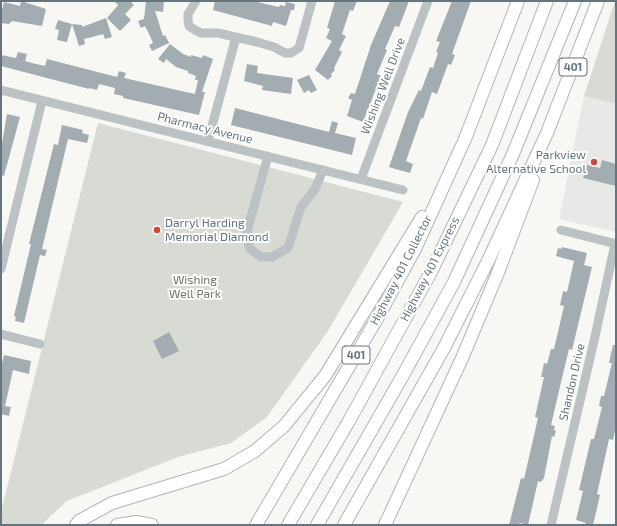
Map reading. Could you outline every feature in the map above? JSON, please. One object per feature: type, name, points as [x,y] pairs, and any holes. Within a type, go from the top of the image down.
[{"type":"highway","name":"Highway 401 Collector","points":[[256,525],[378,318],[415,249],[465,139],[518,1]]},
{"type":"highway","name":"Highway 401 Express","points":[[288,525],[349,421],[432,270],[492,146],[547,1]]},
{"type":"highway","name":"Highway 401 Express","points":[[317,525],[402,378],[454,282],[513,154],[575,1]]},
{"type":"highway","name":"401","points":[[346,525],[444,348],[488,261],[547,133],[598,1]]},
{"type":"highway","points":[[385,525],[463,356],[497,275],[527,198],[547,133]]},
{"type":"highway","points":[[76,525],[79,521],[112,503],[224,469],[255,451],[284,426],[325,376],[446,179]]},
{"type":"highway","points":[[117,525],[136,522],[152,525]]},
{"type":"street","points":[[196,1],[188,14],[189,26],[201,33],[218,33],[236,37],[274,47],[285,53],[296,51],[303,40],[312,1]]},
{"type":"street","name":"Wishing Well Drive","points":[[361,179],[428,1]]},
{"type":"street","points":[[208,142],[236,37]]},
{"type":"street","name":"Pharmacy Avenue","points":[[1,90],[402,190]]},
{"type":"street","points":[[1,269],[42,101]]},
{"type":"street","points":[[268,156],[246,235],[250,249],[261,257],[272,257],[288,248],[301,207],[315,189],[323,170]]},
{"type":"street","points":[[561,230],[615,244]]},
{"type":"street","name":"Shandon Drive","points":[[551,525],[615,244]]},
{"type":"street","points":[[1,334],[40,344]]},
{"type":"shaded area","name":"Parkview Alternative School","points":[[584,96],[616,104],[616,232],[559,219]]},
{"type":"green space","points":[[616,1],[616,104],[584,96]]},
{"type":"green space","name":"Wishing Well Park","points":[[98,123],[403,202],[328,331],[267,417],[231,443],[178,457],[67,501],[41,525],[1,525],[1,512]]},
{"type":"building","points":[[21,1],[46,9],[42,26],[12,21],[9,24],[1,23],[1,14],[4,2],[20,6]]},
{"type":"building","points":[[114,1],[130,1],[134,5],[125,14],[131,20],[120,31],[107,18],[118,5]]},
{"type":"building","points":[[146,1],[164,1],[163,12],[155,11],[163,36],[165,35],[169,43],[152,51],[149,45],[153,43],[149,34],[145,26],[141,28],[138,21],[144,19]]},
{"type":"building","points":[[215,1],[253,1],[279,7],[280,5],[285,6],[286,2],[295,4],[294,10],[291,10],[286,26],[273,22],[272,26],[213,10]]},
{"type":"building","points":[[335,1],[357,1],[353,11],[350,10],[342,34],[346,36],[339,50],[342,52],[334,68],[335,70],[331,74],[332,76],[328,80],[315,70],[332,41],[326,38],[330,29],[327,28]]},
{"type":"building","points":[[390,1],[409,1],[399,27],[395,26],[385,49],[387,50],[377,74],[381,76],[363,122],[347,116],[352,100],[348,98],[351,93],[355,94],[371,45]]},
{"type":"building","points":[[452,1],[471,1],[452,54],[455,55],[451,65],[448,64],[437,94],[432,92],[423,119],[421,118],[406,161],[413,164],[410,173],[389,167],[408,112],[419,90],[421,91],[430,67],[433,68],[438,53],[436,52],[440,42],[436,41]]},
{"type":"building","points":[[106,18],[112,37],[105,39],[103,34],[84,39],[85,44],[79,46],[72,24],[82,25],[82,27]]},
{"type":"building","points":[[58,20],[72,24],[67,42],[57,40],[59,30],[55,29]]},
{"type":"building","points":[[170,44],[183,54],[191,57],[191,55],[202,58],[203,55],[213,59],[202,92],[205,92],[199,115],[123,98],[123,96],[114,94],[115,88],[99,84],[97,90],[89,89],[1,66],[1,55],[16,58],[18,52],[27,54],[25,61],[32,63],[45,66],[47,59],[117,77],[119,71],[126,73],[124,78],[195,94],[198,80],[195,80],[196,76],[188,73],[188,71],[176,67],[166,59],[164,63],[158,59]]},
{"type":"building","points":[[247,64],[258,66],[257,73],[293,78],[291,94],[262,90],[263,86],[244,81]]},
{"type":"building","points":[[309,75],[317,90],[311,93],[309,90],[304,93],[297,80]]},
{"type":"building","points":[[235,108],[329,132],[332,121],[338,123],[335,133],[356,138],[352,155],[231,125]]},
{"type":"building","points":[[7,114],[20,117],[4,176],[1,175],[1,149]]},
{"type":"building","points":[[62,125],[83,130],[82,133],[89,135],[87,143],[68,139],[42,249],[47,250],[45,256],[40,255],[24,323],[15,321],[16,317],[14,316],[31,244],[29,244],[54,144],[58,145]]},
{"type":"building","points":[[602,160],[616,164],[616,186],[583,178],[587,165],[600,168]]},
{"type":"building","points":[[562,247],[587,253],[584,265],[592,267],[572,350],[569,349],[551,425],[555,426],[554,430],[556,431],[554,437],[552,436],[544,478],[541,482],[538,481],[528,525],[520,523],[519,525],[509,525],[521,478],[524,479],[538,418],[535,417],[544,377],[541,377],[544,363],[547,364],[551,349],[554,349],[564,306],[560,305],[563,291],[567,292],[574,261],[556,256],[558,248],[561,249]]},
{"type":"building","points":[[169,332],[179,351],[162,359],[153,341]]},
{"type":"building","points":[[613,345],[616,345],[616,426],[613,440],[609,439],[597,494],[600,495],[593,525],[585,525],[586,523],[576,520],[583,491],[579,490],[591,439],[594,439],[602,407],[599,406],[601,396],[604,396],[612,363],[609,363]]},
{"type":"building","points":[[4,355],[31,361],[29,374],[13,370],[5,406],[11,407],[9,416],[1,414],[1,368]]},
{"type":"place","name":"Parkview Alternative School","points":[[594,162]]},
{"type":"place","name":"Darryl Harding Memorial Diamond","points":[[157,230]]}]
